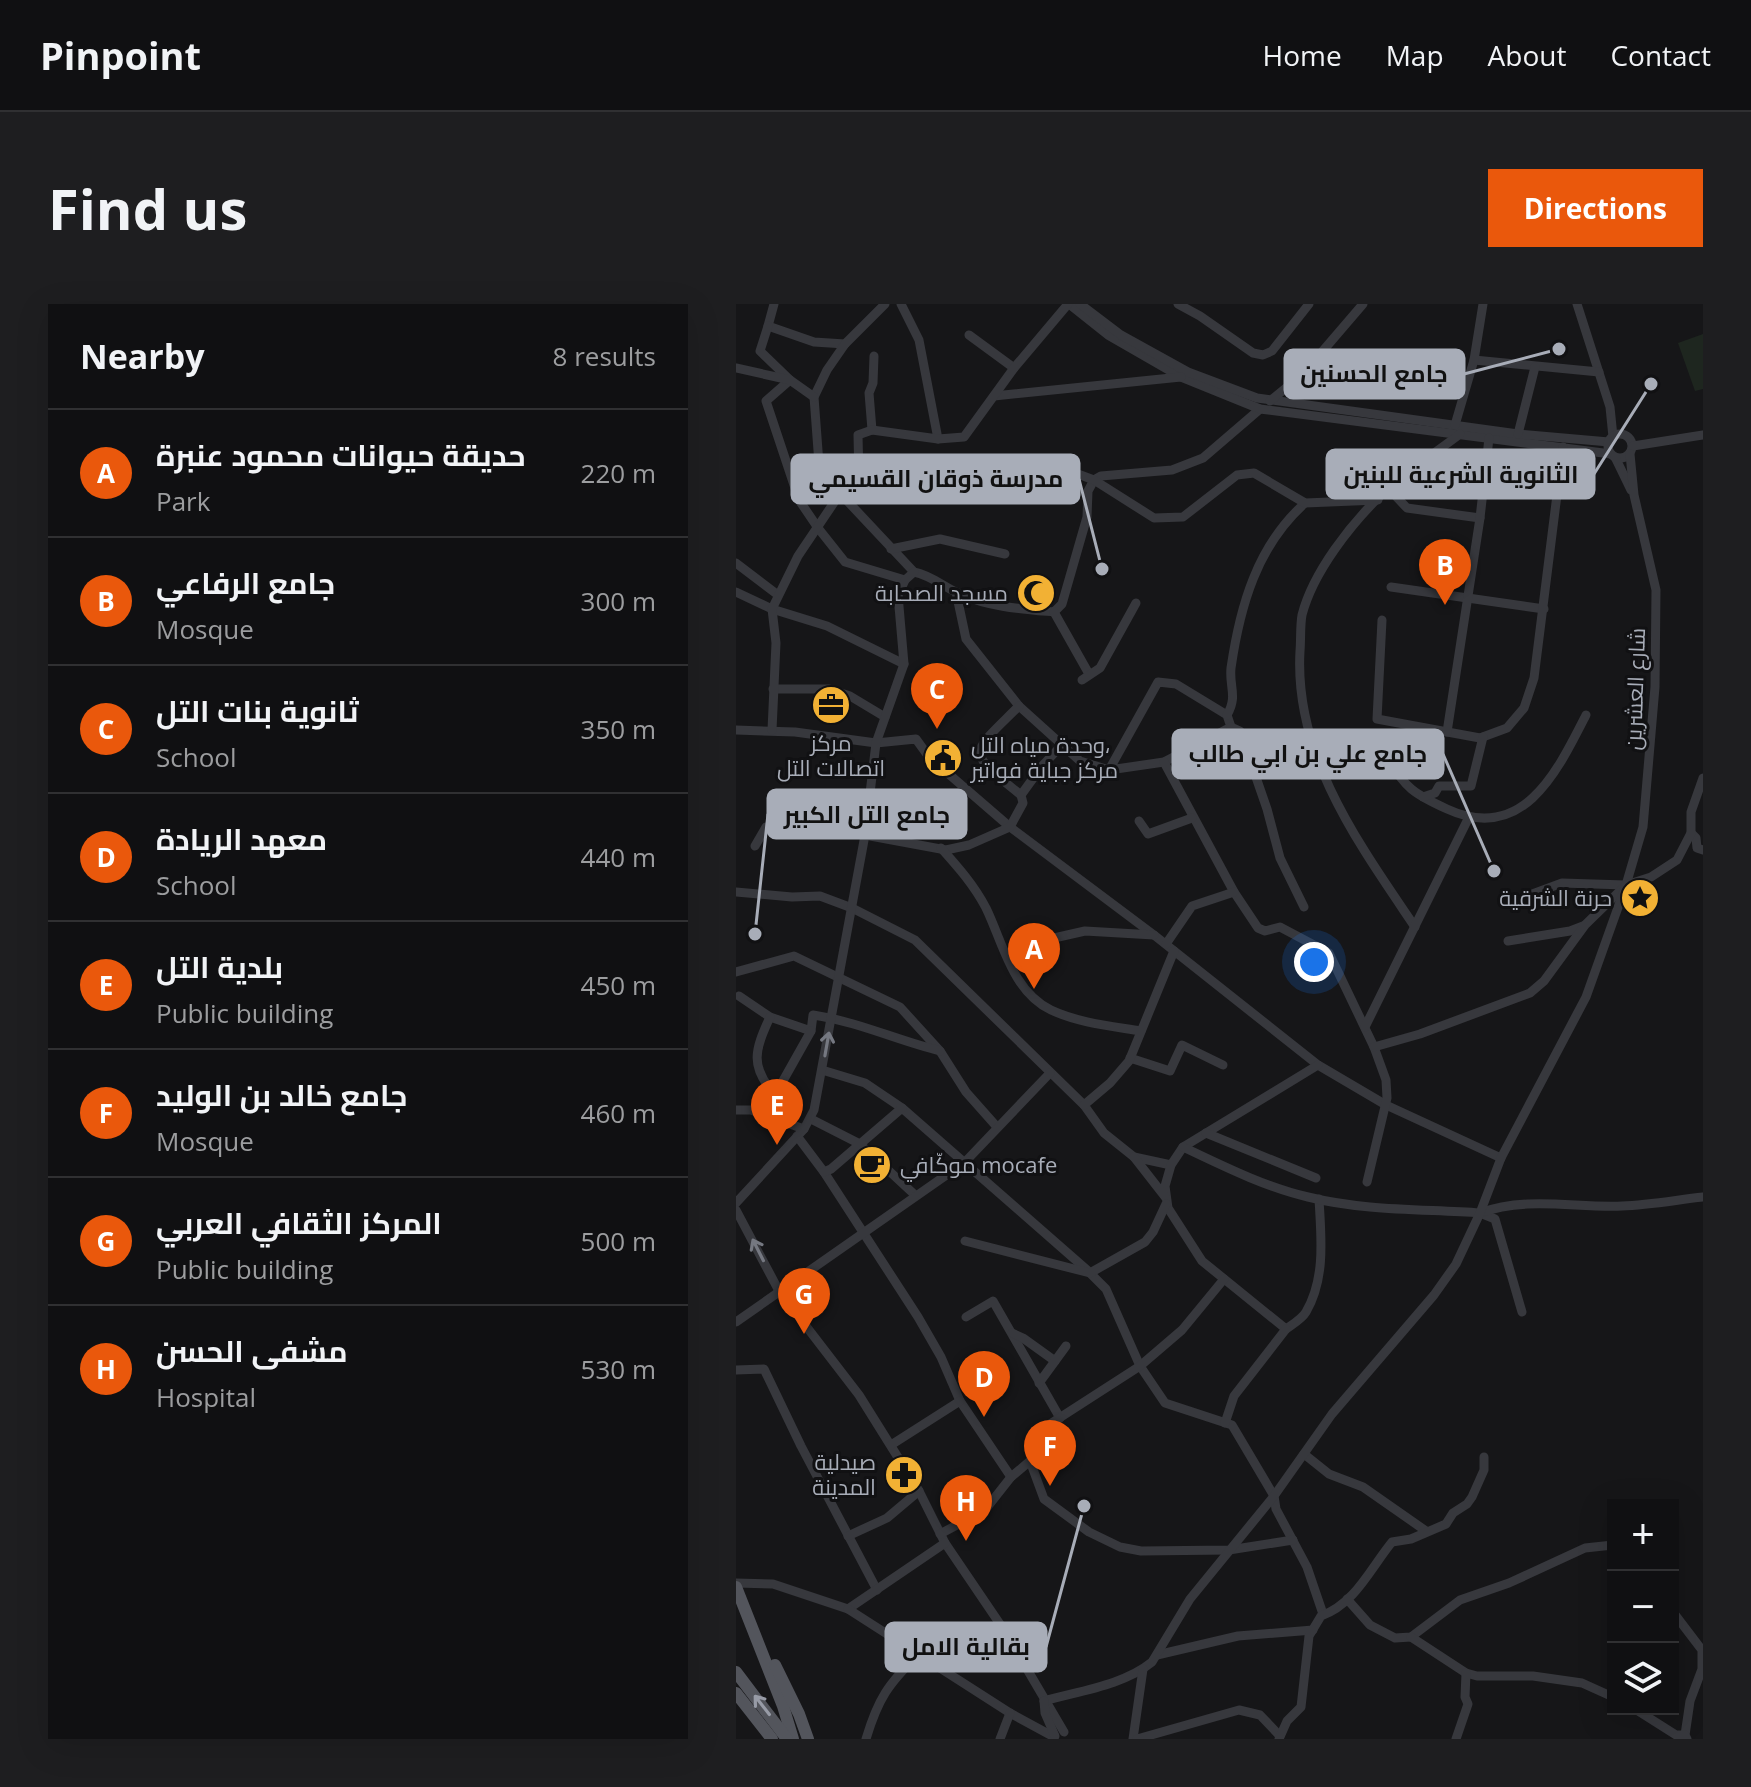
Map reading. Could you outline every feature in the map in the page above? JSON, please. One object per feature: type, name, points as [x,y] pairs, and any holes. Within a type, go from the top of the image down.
[{"type":"main road","points":[[736,1585],[790,1726],[790,1739]]},
{"type":"main road","points":[[751,1620],[799,1714],[808,1739]]},
{"type":"main road","points":[[736,1672],[790,1739]]},
{"type":"main road","points":[[736,1693],[772,1739]]},
{"type":"street","points":[[774,304],[760,351],[790,380],[814,397]]},
{"type":"street","points":[[885,304],[845,344],[827,370],[814,397],[819,464],[837,490],[914,572],[930,576],[956,592],[989,605],[1054,612]]},
{"type":"street","points":[[901,304],[919,340],[938,439]]},
{"type":"street","points":[[859,480],[858,435],[872,430],[938,439],[964,437],[1014,368],[1068,304],[1108,335],[1181,377],[1260,409],[1457,430],[1611,439],[1624,434]]},
{"type":"street","points":[[1080,304],[1121,335],[1199,378],[1270,401],[1620,458],[1631,450],[1703,435]]},
{"type":"street","points":[[1178,304],[1253,353],[1263,355],[1272,351],[1309,304]]},
{"type":"street","points":[[1270,401],[1303,374],[1363,304]]},
{"type":"street","points":[[1415,927],[1363,851],[1333,795],[1308,735],[1299,675],[1302,615],[1323,567],[1362,516],[1457,430],[1474,360],[1483,304]]},
{"type":"street","points":[[1577,304],[1610,407],[1624,434],[1631,440],[1634,495]]},
{"type":"street","points":[[768,326],[814,342],[845,344]]},
{"type":"street","points":[[969,335],[1014,368]]},
{"type":"street","points":[[872,430],[869,393],[873,383],[874,356]]},
{"type":"street","points":[[1474,360],[1599,372]]},
{"type":"street","points":[[1518,434],[1535,367]]},
{"type":"street","points":[[736,368],[790,380]]},
{"type":"street","points":[[994,396],[1181,377]]},
{"type":"street","points":[[790,380],[766,401],[799,500],[845,562],[905,580]]},
{"type":"street","points":[[1610,407],[1613,455],[1634,495]]},
{"type":"street","points":[[1054,612],[1062,604],[1087,517],[1088,491],[1094,480],[1101,476],[1172,470],[1203,458],[1260,409]]},
{"type":"street","points":[[1447,732],[1480,518],[1489,438]]},
{"type":"street","points":[[1382,620],[1377,719],[1483,737],[1507,728],[1524,708],[1534,678],[1563,447]]},
{"type":"street","points":[[772,730],[776,643],[772,609],[798,556],[835,501],[837,490],[848,483],[859,480],[895,494],[1059,467],[1094,480],[1154,518],[1183,517],[1237,475],[1254,473],[1305,503],[1378,500]]},
{"type":"street","points":[[1389,489],[1407,508],[1480,518]]},
{"type":"street","name":"شارع العشرين","points":[[1143,1669],[1157,1655],[1190,1599],[1274,1496],[1332,1414],[1434,1295],[1456,1264],[1501,1158],[1586,997],[1643,827],[1649,778],[1655,687],[1656,590],[1634,495]]},
{"type":"street","points":[[1227,715],[1234,703],[1230,674],[1235,642],[1261,557],[1283,522],[1305,503]]},
{"type":"street","points":[[891,549],[940,539],[1005,554]]},
{"type":"street","points":[[736,563],[778,595]]},
{"type":"street","points":[[736,1203],[811,1119],[865,833],[876,743],[904,664],[898,595],[905,580],[914,572]]},
{"type":"street","points":[[1391,587],[1544,609]]},
{"type":"street","points":[[736,592],[772,609],[827,626],[904,664]]},
{"type":"street","points":[[956,592],[966,639],[1019,706],[1080,761],[1109,770],[1164,762],[1231,727]]},
{"type":"street","points":[[1054,612],[1085,677],[1100,668],[1136,603]]},
{"type":"street","points":[[1109,770],[1158,682],[1176,684],[1227,715],[1231,727],[1240,731],[1280,858],[1304,907]]},
{"type":"street","points":[[773,689],[829,689],[850,696],[885,717]]},
{"type":"street","points":[[755,846],[766,827],[809,829],[814,825],[941,848],[969,845],[1010,827],[1023,803],[1021,795],[983,765],[979,754],[982,744],[1019,706]]},
{"type":"street","points":[[1387,757],[1408,788],[1423,797],[1468,819],[1501,817],[1521,810],[1561,763],[1586,715]]},
{"type":"street","points":[[736,730],[819,734],[876,743],[916,739],[929,757],[1010,827],[1154,935],[1318,1065],[1386,1105],[1501,1158]]},
{"type":"street","points":[[1423,797],[1435,793],[1439,786],[1471,786],[1483,737]]},
{"type":"street","points":[[1021,795],[1061,746]]},
{"type":"street","points":[[1164,762],[1192,818],[1258,928],[1265,931],[1280,927],[1329,953],[1365,1027],[1386,1080],[1386,1105],[1367,1182]]},
{"type":"street","points":[[1524,897],[1562,883],[1626,885],[1651,877],[1677,860],[1691,833],[1691,812],[1703,778]]},
{"type":"street","points":[[1139,821],[1148,834],[1192,818]]},
{"type":"street","points":[[1365,1027],[1468,819]]},
{"type":"street","points":[[1691,833],[1696,838],[1697,848],[1703,850]]},
{"type":"street","points":[[941,848],[967,876],[986,908],[1004,953],[1027,992],[1049,1009],[1089,1023],[1141,1031]]},
{"type":"street","points":[[1374,1047],[1530,993],[1544,981],[1585,925],[1626,885]]},
{"type":"street","points":[[736,892],[820,896],[852,908],[915,940],[1084,1105],[1104,1133],[1134,1157],[1167,1200]]},
{"type":"street","points":[[1084,1105],[1110,1083],[1130,1058],[1170,948],[1192,906],[1234,892]]},
{"type":"street","points":[[1508,941],[1570,931],[1585,925]]},
{"type":"street","points":[[1054,938],[1085,931],[1154,935]]},
{"type":"street","points":[[736,972],[794,956],[900,1007],[940,1051],[966,1092],[997,1127]]},
{"type":"street","points":[[739,996],[770,1017],[811,1031]]},
{"type":"street","points":[[761,1114],[811,1031],[813,1015],[873,1028],[940,1051]]},
{"type":"street","points":[[770,1017],[758,1044],[756,1059],[763,1081],[775,1095]]},
{"type":"street","points":[[1130,1058],[1170,1071],[1182,1045],[1223,1065]]},
{"type":"street","points":[[1286,1329],[1202,1261],[1168,1208],[1165,1186],[1171,1165],[1183,1147],[1318,1065]]},
{"type":"street","points":[[822,1070],[865,1083],[902,1108],[1090,1273],[1106,1289],[1140,1366],[1165,1403],[1232,1425],[1274,1496],[1276,1509],[1307,1567],[1323,1614]]},
{"type":"street","points":[[736,1322],[965,1162],[1050,1073]]},
{"type":"street","points":[[824,1172],[902,1108]]},
{"type":"street","points":[[736,1110],[751,1110],[801,1133],[929,1336],[960,1401],[1011,1477]]},
{"type":"street","points":[[811,1119],[860,1144],[915,1195]]},
{"type":"street","points":[[1206,1133],[1316,1178]]},
{"type":"street","points":[[1183,1147],[1264,1182],[1319,1199],[1345,1204],[1480,1213],[1495,1219],[1522,1312]]},
{"type":"street","points":[[1134,1157],[1171,1165]]},
{"type":"street","points":[[1480,1213],[1535,1202],[1623,1206],[1703,1197]]},
{"type":"street","points":[[1225,1423],[1234,1396],[1286,1329],[1305,1314],[1322,1254],[1319,1199]]},
{"type":"street","points":[[965,1241],[1090,1273],[1145,1242],[1153,1232],[1167,1200]]},
{"type":"street","points":[[736,1210],[779,1291],[859,1395],[891,1445],[919,1491],[942,1538],[1004,1630],[1050,1707],[1062,1737]]},
{"type":"street","points":[[848,1609],[942,1538],[985,1510],[1011,1477],[1030,1461],[1050,1424],[1140,1366],[1182,1330],[1224,1279]]},
{"type":"street","points":[[966,1317],[993,1301],[1060,1418]]},
{"type":"street","points":[[1012,1333],[1055,1361]]},
{"type":"street","points":[[1039,1383],[1066,1346]]},
{"type":"street","points":[[736,1370],[764,1369],[877,1590]]},
{"type":"street","points":[[891,1445],[960,1401]]},
{"type":"street","points":[[1304,1454],[1329,1474],[1363,1487],[1426,1531]]},
{"type":"street","points":[[1044,1701],[1143,1669],[1135,1739],[1239,1710],[1260,1715],[1279,1737],[1287,1721],[1301,1707],[1309,1636],[1323,1614],[1333,1611],[1362,1584],[1392,1542],[1411,1539],[1446,1524],[1453,1513],[1467,1504],[1484,1470],[1484,1457]]},
{"type":"street","points":[[1030,1461],[1044,1499],[1089,1532],[1120,1547],[1141,1551],[1229,1550],[1293,1540]]},
{"type":"street","points":[[848,1536],[887,1518],[919,1491]]},
{"type":"street","points":[[1347,1599],[1370,1625],[1395,1638],[1411,1637],[1460,1600],[1509,1583],[1585,1548],[1607,1546]]},
{"type":"street","points":[[736,1585],[773,1584],[848,1609],[1010,1713],[1062,1737]]},
{"type":"street","points":[[1644,1715],[1676,1735],[1686,1737],[1690,1701],[1702,1669],[1702,1650],[1679,1620]]},
{"type":"street","points":[[1157,1655],[1238,1636],[1313,1630]]},
{"type":"street","points":[[1411,1637],[1466,1673],[1477,1676],[1533,1676],[1582,1683],[1607,1694]]},
{"type":"street","points":[[866,1739],[884,1692],[918,1655]]},
{"type":"street","points":[[1456,1739],[1468,1704],[1465,1697],[1466,1673]]},
{"type":"street","points":[[1000,1739],[1010,1713]]},
{"type":"shaded area","points":[[1703,334],[1703,389],[1695,391],[1678,343]]},
{"type":"place","name":"جامع الحسنين","points":[[1559,349]]},
{"type":"place","name":"الثانوية الشرعية للبنين","points":[[1651,384]]},
{"type":"place","name":"مدرسة ذوقان القسيمي","points":[[1102,569]]},
{"type":"place","name":"مسجد الصحابة","points":[[1036,593]]},
{"type":"place","name":"جامع الرفاعي","points":[[1445,605]]},
{"type":"place","name":"مركز اتصالات التل","points":[[831,705]]},
{"type":"place","name":"ثانوية بنات التل","points":[[937,729]]},
{"type":"place","name":"وحدة مياه التل، مركز جباية فواتير","points":[[943,758]]},
{"type":"place","name":"جامع علي بن ابي طالب","points":[[1494,871]]},
{"type":"place","name":"حرنة الشرقية","points":[[1640,898]]},
{"type":"place","name":"جامع التل الكبير","points":[[755,934]]},
{"type":"place","name":"حديقة حيوانات محمود عنبرة","points":[[1034,989]]},
{"type":"place","name":"بلدية التل","points":[[777,1145]]},
{"type":"place","name":"موكّافي mocafe","points":[[872,1165]]},
{"type":"place","name":"المركز الثقافي العربي","points":[[804,1334]]},
{"type":"place","name":"معهد الريادة","points":[[984,1417]]},
{"type":"place","name":"صيدلية المدينة","points":[[904,1475]]},
{"type":"place","name":"جامع خالد بن الوليد","points":[[1050,1486]]},
{"type":"place","name":"بقالية الامل","points":[[1084,1506]]},
{"type":"place","name":"مشفى الحسن","points":[[966,1541]]}]
